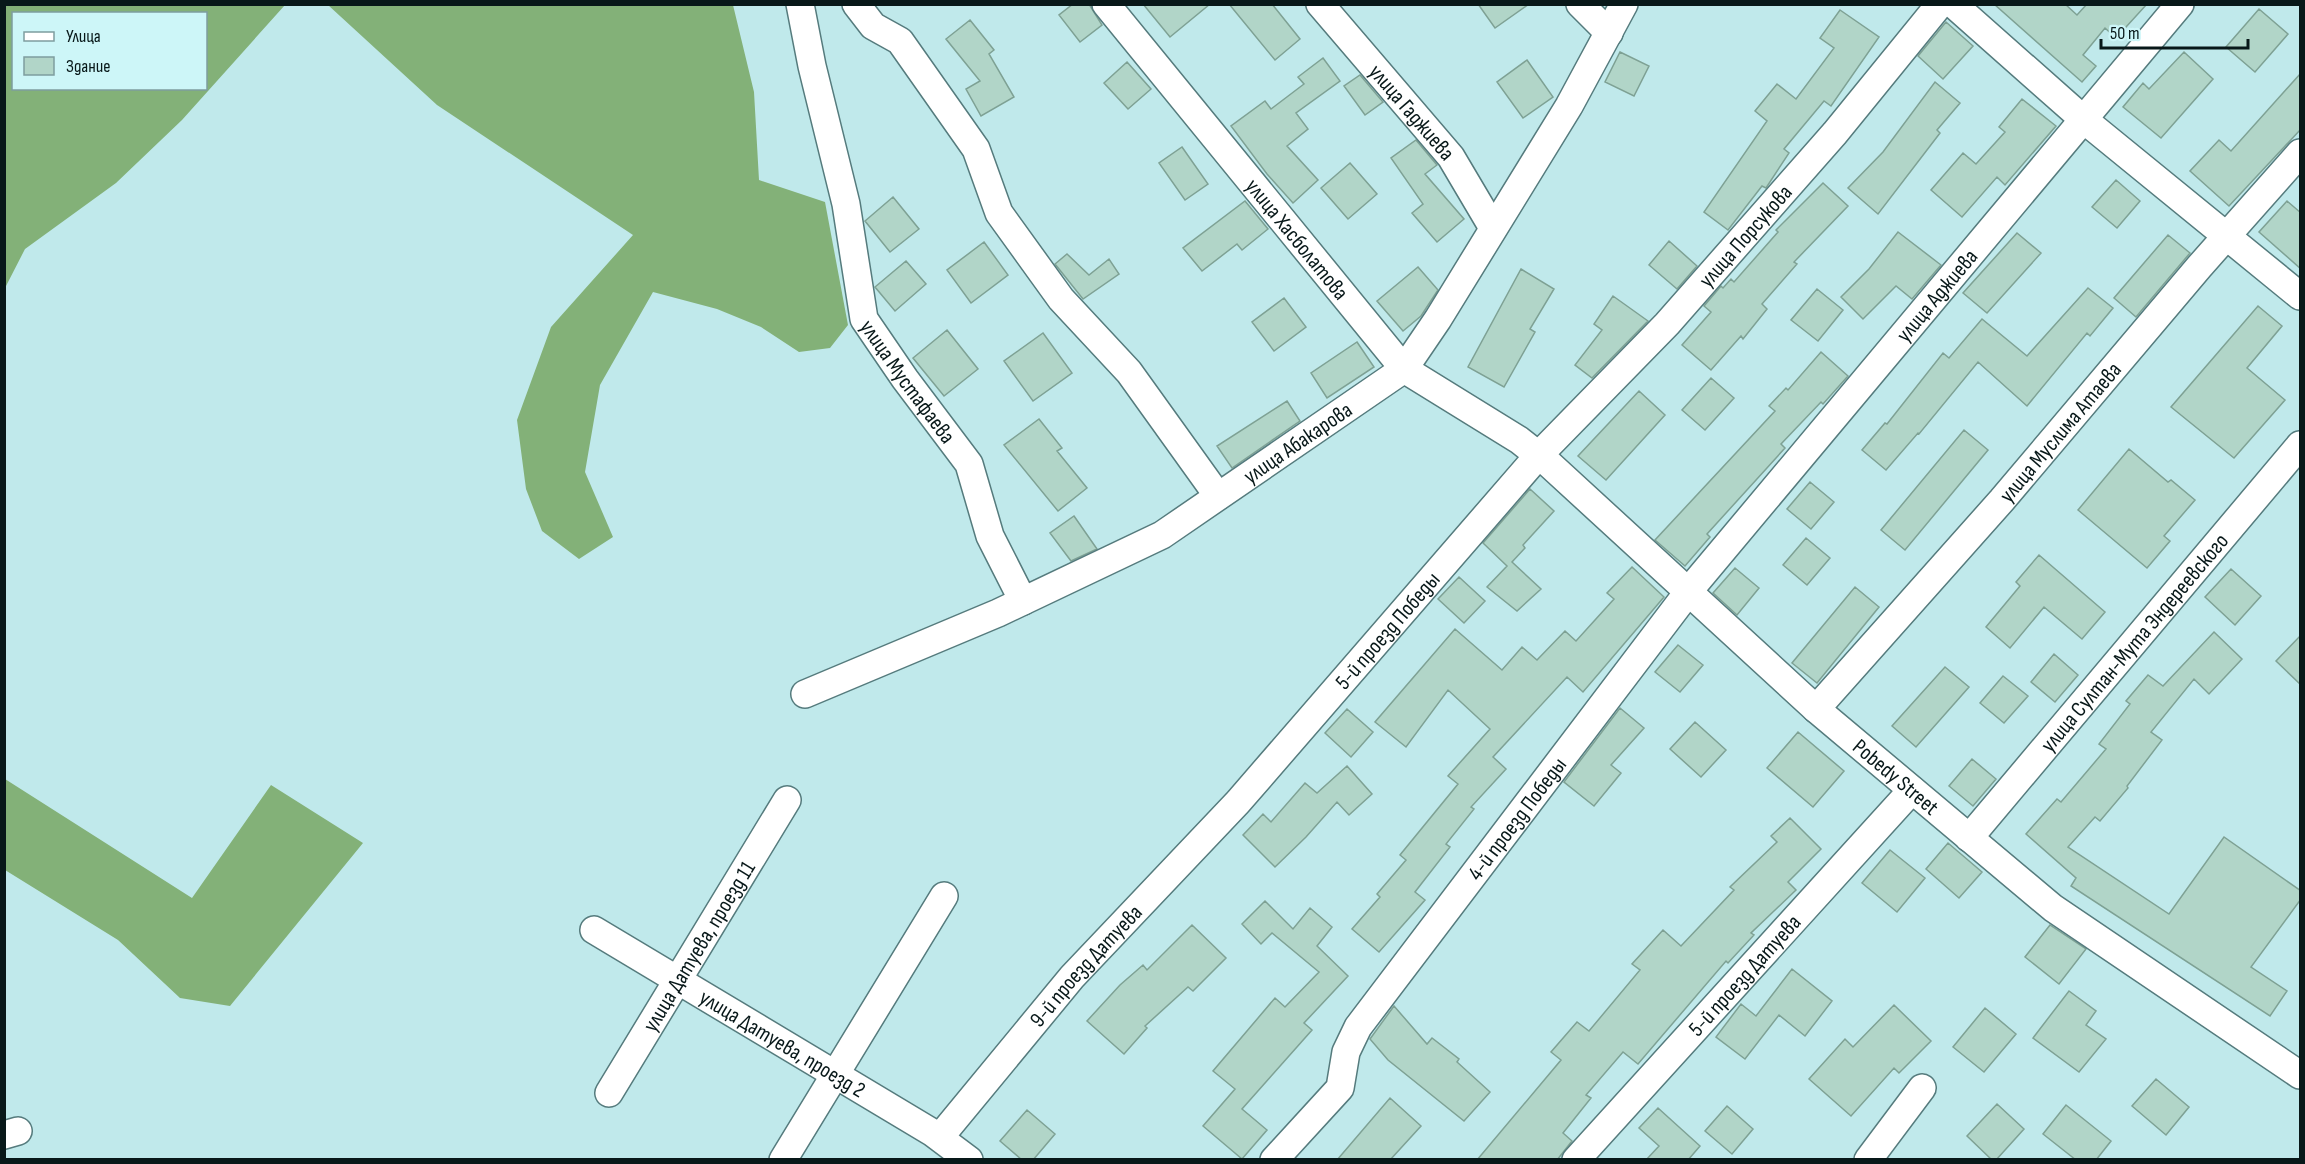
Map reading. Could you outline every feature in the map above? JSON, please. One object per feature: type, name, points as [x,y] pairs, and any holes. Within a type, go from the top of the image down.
[{"type":"street","name":"улица Мустафаева","points":[[800,4],[812,66],[846,204],[864,319],[905,379],[969,464],[990,536],[1023,601]]},
{"type":"street","points":[[856,4],[873,26],[900,41],[976,149],[999,213],[1061,298],[1129,372],[1218,496]]},
{"type":"street","name":"улица Хасболатова","points":[[1106,4],[1404,369],[1528,448]]},
{"type":"street","name":"улица Гаджиева","points":[[1320,4],[1451,158],[1493,228]]},
{"type":"street","points":[[1580,4],[1609,33]]},
{"type":"street","name":"улица Абакарова","points":[[805,694],[1023,601],[1162,535],[1404,369],[1569,106],[1624,4]]},
{"type":"street","name":"улица Порсукова","points":[[1528,448],[1667,324],[1835,133],[1940,4]]},
{"type":"street","points":[[1953,4],[2083,119],[2301,296]]},
{"type":"street","name":"улица Аджиева","points":[[1690,590],[2180,4]]},
{"type":"street","name":"улица Муслима Атаева","points":[[1816,709],[2002,500],[2301,153]]},
{"type":"street","name":"улица Султан-Мута Эндереевского","points":[[1969,838],[2301,445]]},
{"type":"street","name":"Pobedy Street","points":[[1528,448],[1547,462],[1690,590],[1816,709],[2053,908],[2301,1075]]},
{"type":"street","name":"5-й проезд Победы","points":[[1238,802],[1528,448]]},
{"type":"street","name":"4-й проезд Победы","points":[[1274,1160],[1340,1088],[1346,1052],[1358,1027],[1690,590]]},
{"type":"street","name":"5-й проезд Датуева","points":[[1576,1160],[1912,790]]},
{"type":"street","name":"улица Датуева, проезд 11","points":[[609,1092],[786,800]]},
{"type":"street","name":"9-й проезд Датуева","points":[[940,1137],[1072,977],[1238,802]]},
{"type":"street","points":[[783,1160],[944,896]]},
{"type":"street","name":"улица Датуева, проезд 2","points":[[594,930],[940,1137],[969,1160]]},
{"type":"street","points":[[1868,1160],[1922,1088]]},
{"type":"green space","points":[[5,4],[285,5],[182,120],[116,183],[25,249],[5,288]]},
{"type":"green space","points":[[328,5],[733,5],[754,92],[759,180],[825,202],[848,325],[830,348],[799,352],[761,327],[717,309],[653,292],[600,385],[585,472],[613,537],[579,559],[542,531],[526,489],[517,420],[551,327],[633,235],[437,105]]},
{"type":"green space","points":[[5,779],[192,898],[271,785],[363,843],[230,1006],[180,998],[118,940],[5,870]]},
{"type":"building","points":[[1073,4],[1089,4],[1102,25],[1080,42],[1059,15]]},
{"type":"building","points":[[1143,4],[1210,4],[1170,37]]},
{"type":"building","points":[[1229,4],[1272,4],[1300,39],[1275,60]]},
{"type":"building","points":[[1478,4],[1529,4],[1495,28]]},
{"type":"building","points":[[1994,4],[2065,4],[2077,15],[2087,4],[2147,4],[2116,38],[2105,28],[2083,55],[2096,66],[2082,82]]},
{"type":"building","points":[[2259,9],[2288,34],[2255,72],[2226,47]]},
{"type":"building","points":[[1840,10],[1879,37],[1831,106],[1824,101],[1784,149],[1789,153],[1766,188],[1762,186],[1728,230],[1704,212],[1767,121],[1755,111],[1777,84],[1796,99],[1834,48],[1820,38]]},
{"type":"building","points":[[970,20],[994,50],[989,54],[1014,97],[981,116],[966,89],[980,81],[946,39]]},
{"type":"building","points":[[1946,22],[1973,46],[1943,79],[1918,56]]},
{"type":"building","points":[[1620,52],[1649,66],[1634,96],[1605,82]]},
{"type":"building","points":[[2184,52],[2213,79],[2161,138],[2123,107],[2143,83],[2149,89]]},
{"type":"building","points":[[1323,58],[1340,81],[1296,113],[1308,129],[1287,146],[1318,180],[1293,203],[1267,174],[1231,126],[1265,101],[1271,109],[1304,84],[1298,77]]},
{"type":"building","points":[[1527,60],[1553,97],[1523,118],[1497,82]]},
{"type":"building","points":[[1127,62],[1151,89],[1128,109],[1104,83]]},
{"type":"building","points":[[2301,73],[2301,129],[2229,206],[2190,171],[2219,140],[2231,151]]},
{"type":"building","points":[[1360,75],[1383,102],[1365,115],[1344,86]]},
{"type":"building","points":[[1935,82],[1960,103],[1937,130],[1940,133],[1878,214],[1848,188],[1883,152]]},
{"type":"building","points":[[2022,99],[2056,126],[2005,185],[1997,177],[1962,217],[1931,190],[1963,153],[1976,164],[2005,132],[1999,127]]},
{"type":"building","points":[[1416,140],[1437,165],[1425,174],[1464,219],[1437,242],[1412,213],[1423,204],[1391,158]]},
{"type":"building","points":[[1182,147],[1208,184],[1185,200],[1159,163]]},
{"type":"building","points":[[1350,163],[1377,194],[1348,219],[1321,188]]},
{"type":"building","points":[[2116,180],[2140,201],[2117,228],[2092,207]]},
{"type":"building","points":[[1823,183],[1848,206],[1794,262],[1797,264],[1762,304],[1767,309],[1743,339],[1741,336],[1711,370],[1682,345],[1711,312],[1704,306],[1721,286],[1723,288],[1731,279],[1734,282],[1778,232],[1776,230]]},
{"type":"building","points":[[893,197],[919,229],[890,252],[865,221]]},
{"type":"building","points":[[1245,201],[1268,229],[1242,250],[1237,244],[1202,271],[1183,248]]},
{"type":"building","points":[[2287,201],[2301,213],[2301,269],[2259,232]]},
{"type":"building","points":[[1898,232],[1941,265],[1912,299],[1896,286],[1863,319],[1841,297],[1869,269]]},
{"type":"building","points":[[2017,233],[2041,253],[1987,313],[1963,293]]},
{"type":"building","points":[[2168,235],[2190,253],[2136,317],[2114,298]]},
{"type":"building","points":[[1669,241],[1697,266],[1677,289],[1649,265]]},
{"type":"building","points":[[984,242],[1008,275],[971,303],[947,270]]},
{"type":"building","points":[[1067,254],[1089,275],[1109,259],[1119,274],[1083,299],[1055,264]]},
{"type":"building","points":[[906,261],[926,284],[895,311],[875,287]]},
{"type":"building","points":[[1418,267],[1438,290],[1421,316],[1403,331],[1377,301]]},
{"type":"building","points":[[1521,269],[1554,289],[1530,329],[1535,332],[1504,387],[1468,367]]},
{"type":"building","points":[[2088,288],[2113,308],[2090,336],[2087,333],[2027,406],[1978,362],[1886,470],[1862,450],[1885,423],[1887,424],[1943,353],[1949,358],[1982,319],[2027,356]]},
{"type":"building","points":[[1817,289],[1843,310],[1818,341],[1791,320]]},
{"type":"building","points":[[1613,296],[1648,321],[1592,378],[1575,365],[1602,330],[1594,324]]},
{"type":"building","points":[[1284,298],[1306,327],[1274,351],[1252,322]]},
{"type":"building","points":[[2258,306],[2282,326],[2247,368],[2285,400],[2234,458],[2171,407]]},
{"type":"building","points":[[947,330],[978,369],[944,396],[913,358]]},
{"type":"building","points":[[1043,333],[1072,373],[1033,401],[1004,361]]},
{"type":"building","points":[[1357,342],[1374,367],[1327,398],[1311,373]]},
{"type":"building","points":[[1821,352],[1848,376],[1823,404],[1821,402],[1781,444],[1785,448],[1707,534],[1710,537],[1685,566],[1655,540],[1775,411],[1769,406],[1786,388],[1788,390]]},
{"type":"building","points":[[1711,378],[1734,398],[1705,430],[1682,410]]},
{"type":"building","points":[[1639,391],[1665,415],[1606,480],[1578,456]]},
{"type":"building","points":[[1287,401],[1300,421],[1232,468],[1217,446]]},
{"type":"building","points":[[1039,419],[1062,448],[1057,451],[1087,488],[1058,511],[1004,445]]},
{"type":"building","points":[[1964,430],[1988,450],[1905,550],[1881,530]]},
{"type":"building","points":[[2129,449],[2168,482],[2171,480],[2195,500],[2164,536],[2170,541],[2147,568],[2078,510]]},
{"type":"building","points":[[1810,482],[1834,502],[1811,529],[1787,509]]},
{"type":"building","points":[[1530,489],[1554,511],[1523,545],[1525,548],[1512,562],[1541,589],[1517,611],[1487,587],[1507,566],[1483,543]]},
{"type":"building","points":[[1074,516],[1097,549],[1071,561],[1050,533]]},
{"type":"building","points":[[1806,538],[1830,558],[1807,585],[1783,565]]},
{"type":"building","points":[[2039,555],[2105,612],[2082,639],[2044,607],[2010,648],[1986,627],[2020,586],[2016,582]]},
{"type":"building","points":[[1632,567],[1664,597],[1583,692],[1567,677],[1493,757],[1506,769],[1471,807],[1474,809],[1446,844],[1450,847],[1415,892],[1425,900],[1379,952],[1352,929],[1380,897],[1377,894],[1406,860],[1400,855],[1458,784],[1448,776],[1490,729],[1448,690],[1406,747],[1375,722],[1455,629],[1502,670],[1522,647],[1537,660],[1565,631],[1576,641],[1614,599],[1607,593]]},
{"type":"building","points":[[1735,568],[1759,588],[1737,615],[1713,593]]},
{"type":"building","points":[[2231,569],[2261,596],[2235,625],[2205,597]]},
{"type":"building","points":[[1459,577],[1485,601],[1464,623],[1438,599]]},
{"type":"building","points":[[1855,587],[1879,607],[1817,683],[1792,663]]},
{"type":"building","points":[[2214,632],[2242,659],[2209,694],[2194,679],[2151,732],[2162,740],[2127,786],[2128,788],[2100,821],[2095,817],[2068,847],[2169,914],[2224,837],[2301,891],[2301,899],[2251,967],[2287,991],[2270,1016],[2071,886],[2076,878],[2026,834],[2057,799],[2061,802],[2106,749],[2099,744],[2130,704],[2126,701],[2148,675],[2163,686]]},
{"type":"building","points":[[2301,635],[2301,685],[2276,661]]},
{"type":"building","points":[[1678,645],[1703,665],[1680,692],[1655,672]]},
{"type":"building","points":[[2054,654],[2078,675],[2055,702],[2031,682]]},
{"type":"building","points":[[1945,667],[1969,687],[1916,747],[1892,726]]},
{"type":"building","points":[[2003,676],[2028,696],[2004,723],[1980,703]]},
{"type":"building","points":[[1620,708],[1644,728],[1611,765],[1621,773],[1594,806],[1564,782]]},
{"type":"building","points":[[1347,709],[1373,732],[1351,757],[1325,733]]},
{"type":"building","points":[[1695,722],[1726,750],[1701,777],[1670,749]]},
{"type":"building","points":[[1798,732],[1844,771],[1813,807],[1767,768]]},
{"type":"building","points":[[1972,759],[1996,779],[1973,806],[1949,786]]},
{"type":"building","points":[[1347,766],[1372,794],[1349,815],[1337,802],[1275,867],[1243,835],[1263,814],[1271,822],[1305,783],[1317,793]]},
{"type":"building","points":[[1790,818],[1821,849],[1788,882],[1796,890],[1751,933],[1754,935],[1728,963],[1726,961],[1638,1064],[1623,1052],[1586,1095],[1591,1098],[1563,1133],[1572,1141],[1557,1160],[1477,1160],[1561,1060],[1551,1052],[1577,1022],[1589,1031],[1640,970],[1632,964],[1663,930],[1681,946],[1734,890],[1730,887],[1777,842],[1771,836]]},
{"type":"building","points":[[1948,843],[1982,872],[1959,898],[1926,869]]},
{"type":"building","points":[[1890,850],[1925,878],[1897,912],[1862,883]]},
{"type":"building","points":[[1265,901],[1293,929],[1310,908],[1332,927],[1317,946],[1348,976],[1304,1023],[1312,1030],[1242,1109],[1267,1130],[1242,1159],[1203,1126],[1235,1089],[1213,1071],[1275,998],[1285,1007],[1319,972],[1272,933],[1261,944],[1242,924]]},
{"type":"building","points":[[1192,925],[1226,958],[1193,991],[1188,987],[1145,1026],[1147,1028],[1124,1054],[1087,1021],[1120,985],[1143,965],[1147,970]]},
{"type":"building","points":[[2050,925],[2086,949],[2059,984],[2025,957]]},
{"type":"building","points":[[1792,969],[1832,1001],[1805,1036],[1779,1015],[1745,1059],[1716,1037],[1741,1004],[1756,1016]]},
{"type":"building","points":[[2069,991],[2096,1011],[2086,1025],[2106,1039],[2079,1072],[2033,1038]]},
{"type":"building","points":[[1894,1005],[1931,1041],[1899,1073],[1894,1068],[1851,1116],[1809,1079],[1845,1039],[1853,1047]]},
{"type":"building","points":[[1394,1006],[1427,1044],[1432,1038],[1459,1059],[1457,1062],[1490,1092],[1464,1121],[1388,1060],[1370,1039]]},
{"type":"building","points":[[1985,1008],[2016,1034],[1984,1072],[1953,1047]]},
{"type":"building","points":[[2156,1079],[2189,1107],[2166,1135],[2132,1106]]},
{"type":"building","points":[[1390,1098],[1421,1126],[1390,1160],[1337,1160]]},
{"type":"building","points":[[1997,1104],[2024,1129],[1996,1160],[1992,1160],[1967,1136]]},
{"type":"building","points":[[2066,1105],[2111,1141],[2096,1160],[2076,1160],[2043,1134]]},
{"type":"building","points":[[1727,1106],[1753,1129],[1732,1154],[1705,1131]]},
{"type":"building","points":[[1658,1108],[1700,1146],[1688,1160],[1646,1160],[1659,1146],[1639,1128]]},
{"type":"building","points":[[1027,1110],[1055,1134],[1033,1160],[1022,1160],[1000,1141]]}]
